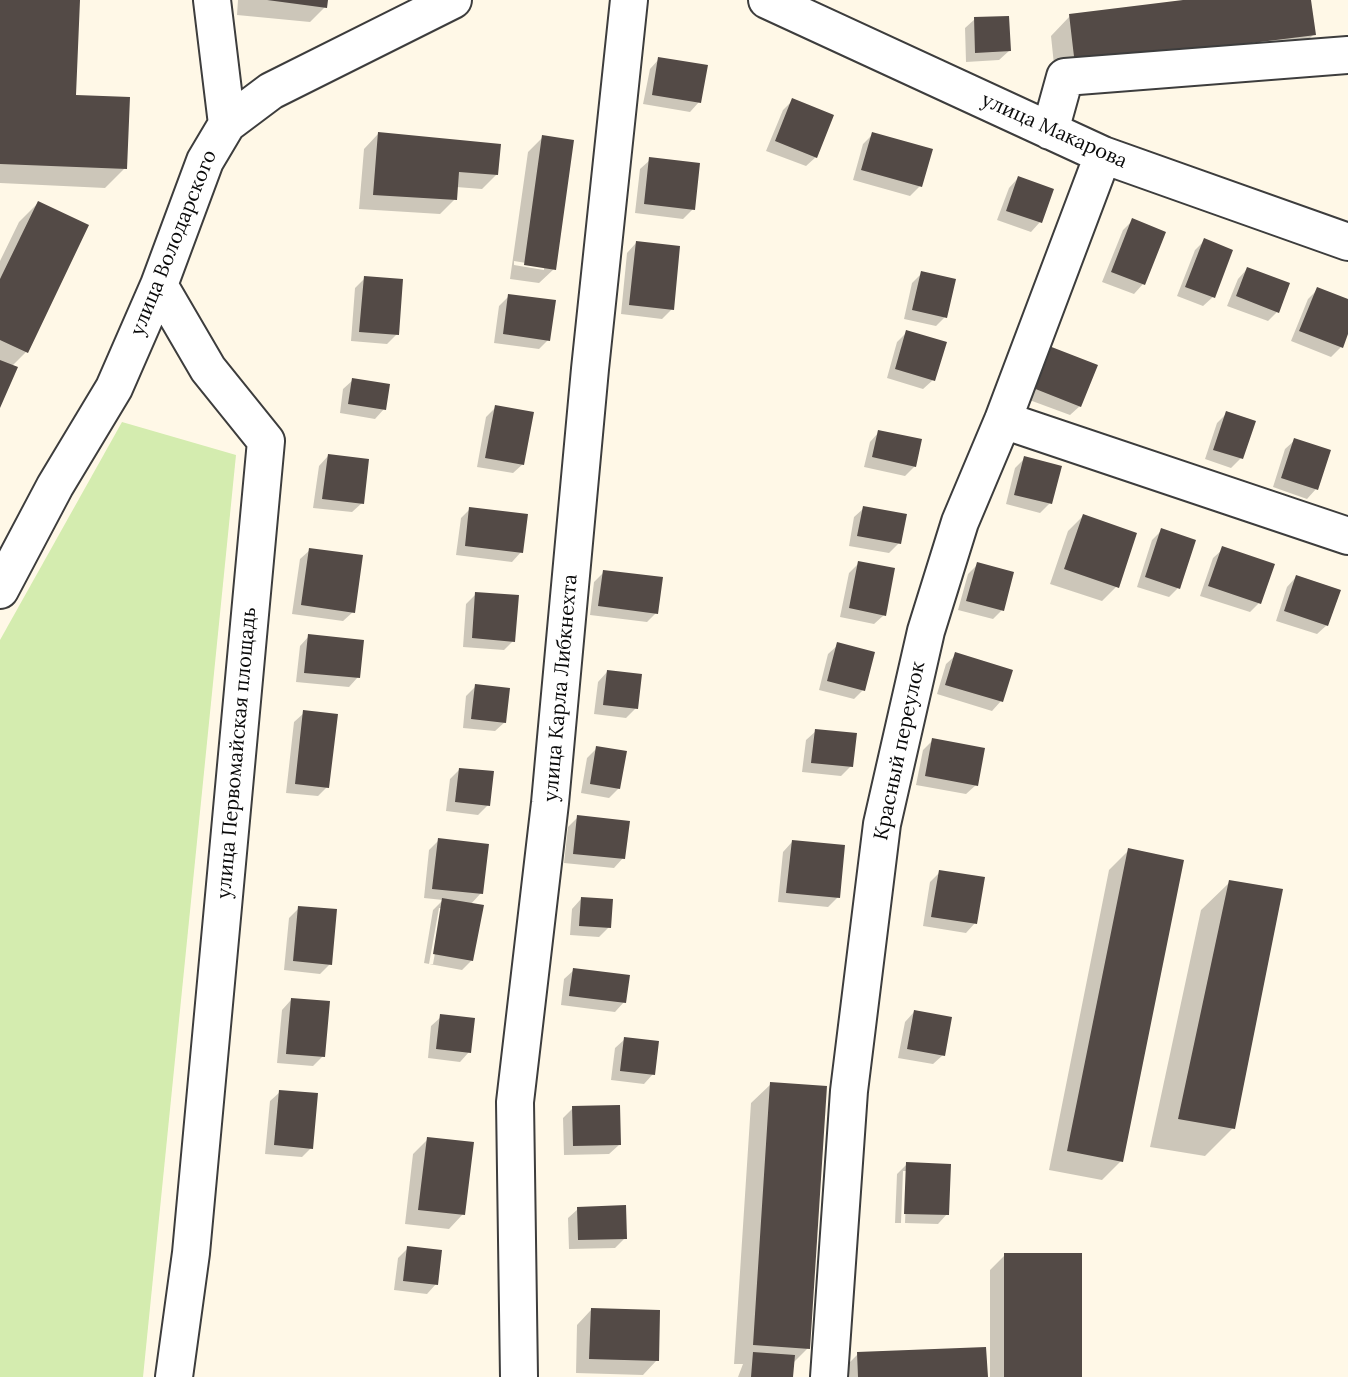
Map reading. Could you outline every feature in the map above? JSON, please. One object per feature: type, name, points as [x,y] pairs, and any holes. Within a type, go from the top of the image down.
[{"type":"street","points":[[212,0],[227,124]]},
{"type":"street","name":"улица Володарского","points":[[0,590],[55,486],[114,388],[159,285],[205,161],[227,124],[271,91],[453,0]]},
{"type":"street","name":"улица Карла Либкнехта","points":[[519,1377],[515,1102],[550,803],[590,369],[629,0]]},
{"type":"street","name":"улица Макарова","points":[[767,0],[1103,155],[1348,242]]},
{"type":"street","points":[[1050,131],[1065,77],[1348,55]]},
{"type":"street","name":"Красный переулок","points":[[829,1377],[849,1091],[882,824],[926,631],[960,522],[1003,420],[1103,155]]},
{"type":"street","name":"улица Первомайская площадь","points":[[159,285],[208,369],[266,441],[191,1253],[174,1377]]},
{"type":"street","points":[[1003,420],[1348,536]]},
{"type":"green space","points":[[122,422],[236,455],[143,1377],[0,1377],[0,640]]},
{"type":"building","points":[[0,0],[80,0],[76,95],[130,97],[127,169],[0,164]]},
{"type":"building","points":[[267,0],[328,0],[327,8]]},
{"type":"building","points":[[1183,0],[1311,0],[1316,35],[1075,65],[1069,14]]},
{"type":"building","points":[[1009,16],[1011,51],[975,53],[974,17]]},
{"type":"building","points":[[658,57],[708,65],[701,103],[652,95]]},
{"type":"building","points":[[792,98],[834,115],[817,158],[775,141]]},
{"type":"building","points":[[378,132],[501,144],[498,175],[459,172],[457,200],[373,195]]},
{"type":"building","points":[[872,132],[933,149],[922,187],[861,170]]},
{"type":"building","points":[[542,135],[574,140],[556,270],[524,265]]},
{"type":"building","points":[[649,157],[700,163],[695,210],[644,204]]},
{"type":"building","points":[[1018,176],[1054,189],[1042,223],[1006,211]]},
{"type":"building","points":[[38,201],[89,225],[28,353],[0,340],[0,279]]},
{"type":"building","points":[[1132,218],[1166,232],[1145,285],[1111,272]]},
{"type":"building","points":[[1204,238],[1233,250],[1215,298],[1185,287]]},
{"type":"building","points":[[636,241],[680,246],[674,310],[629,305]]},
{"type":"building","points":[[1247,267],[1290,283],[1279,313],[1236,296]]},
{"type":"building","points":[[921,271],[956,279],[947,318],[912,310]]},
{"type":"building","points":[[364,276],[403,279],[399,335],[359,332]]},
{"type":"building","points":[[1317,287],[1348,299],[1348,334],[1343,348],[1299,331]]},
{"type":"building","points":[[508,294],[556,300],[550,341],[503,334]]},
{"type":"building","points":[[906,330],[947,342],[935,381],[895,369]]},
{"type":"building","points":[[1049,346],[1098,365],[1081,407],[1033,388]]},
{"type":"building","points":[[0,360],[18,367],[0,408]]},
{"type":"building","points":[[352,378],[390,384],[386,410],[348,404]]},
{"type":"building","points":[[495,405],[534,412],[524,465],[485,458]]},
{"type":"building","points":[[1226,411],[1256,421],[1243,459],[1213,450]]},
{"type":"building","points":[[878,430],[922,439],[916,467],[872,457]]},
{"type":"building","points":[[1294,438],[1331,450],[1318,490],[1281,478]]},
{"type":"building","points":[[328,454],[369,459],[364,504],[322,499]]},
{"type":"building","points":[[1024,456],[1062,466],[1052,504],[1014,495]]},
{"type":"building","points":[[863,506],[907,514],[901,544],[857,536]]},
{"type":"building","points":[[469,507],[528,514],[523,553],[465,546]]},
{"type":"building","points":[[1083,514],[1137,533],[1119,588],[1064,569]]},
{"type":"building","points":[[1161,528],[1196,540],[1180,589],[1145,577]]},
{"type":"building","points":[[1222,546],[1275,564],[1261,604],[1208,586]]},
{"type":"building","points":[[309,548],[363,555],[355,613],[301,605]]},
{"type":"building","points":[[858,561],[895,568],[886,616],[849,608]]},
{"type":"building","points":[[977,562],[1014,572],[1004,611],[966,601]]},
{"type":"building","points":[[603,570],[663,577],[658,614],[598,606]]},
{"type":"building","points":[[1296,575],[1341,590],[1328,626],[1284,611]]},
{"type":"building","points":[[475,592],[519,595],[515,642],[472,638]]},
{"type":"building","points":[[308,634],[364,640],[360,678],[304,673]]},
{"type":"building","points":[[837,642],[875,652],[865,691],[827,681]]},
{"type":"building","points":[[955,652],[1013,670],[1003,702],[945,685]]},
{"type":"building","points":[[607,670],[642,674],[638,709],[603,705]]},
{"type":"building","points":[[475,684],[510,688],[506,723],[471,719]]},
{"type":"building","points":[[303,710],[338,714],[329,788],[295,784]]},
{"type":"building","points":[[815,729],[857,733],[853,767],[811,763]]},
{"type":"building","points":[[932,738],[985,748],[978,786],[925,776]]},
{"type":"building","points":[[596,746],[627,751],[620,789],[590,784]]},
{"type":"building","points":[[459,768],[494,771],[490,806],[455,802]]},
{"type":"building","points":[[577,815],[630,821],[625,859],[573,854]]},
{"type":"building","points":[[438,838],[489,844],[483,894],[432,889]]},
{"type":"building","points":[[792,840],[845,845],[840,898],[786,893]]},
{"type":"building","points":[[1128,848],[1184,860],[1123,1162],[1067,1151]]},
{"type":"building","points":[[939,870],[985,877],[977,924],[931,917]]},
{"type":"building","points":[[1229,880],[1283,889],[1235,1129],[1178,1119]]},
{"type":"building","points":[[581,897],[613,899],[611,928],[579,926]]},
{"type":"building","points":[[442,898],[484,905],[473,961],[433,954]]},
{"type":"building","points":[[298,906],[337,909],[332,965],[293,961]]},
{"type":"building","points":[[573,968],[630,975],[626,1003],[569,996]]},
{"type":"building","points":[[291,998],[330,1001],[325,1057],[286,1054]]},
{"type":"building","points":[[914,1010],[952,1017],[945,1056],[907,1049]]},
{"type":"building","points":[[440,1014],[475,1018],[471,1053],[436,1049]]},
{"type":"building","points":[[624,1037],[659,1041],[655,1075],[620,1071]]},
{"type":"building","points":[[770,1082],[827,1086],[810,1349],[753,1345]]},
{"type":"building","points":[[279,1090],[318,1093],[313,1149],[274,1145]]},
{"type":"building","points":[[620,1105],[621,1145],[573,1146],[572,1106]]},
{"type":"building","points":[[427,1137],[474,1142],[465,1215],[418,1210]]},
{"type":"building","points":[[906,1162],[951,1164],[949,1215],[904,1214]]},
{"type":"building","points":[[626,1205],[627,1239],[578,1240],[577,1207]]},
{"type":"building","points":[[407,1246],[442,1250],[438,1285],[403,1281]]},
{"type":"building","points":[[1004,1253],[1082,1253],[1082,1377],[1004,1377]]},
{"type":"building","points":[[591,1308],[660,1310],[659,1361],[589,1359]]},
{"type":"building","points":[[986,1347],[988,1377],[858,1377],[857,1352]]},
{"type":"building","points":[[753,1352],[795,1355],[793,1377],[751,1377]]}]
